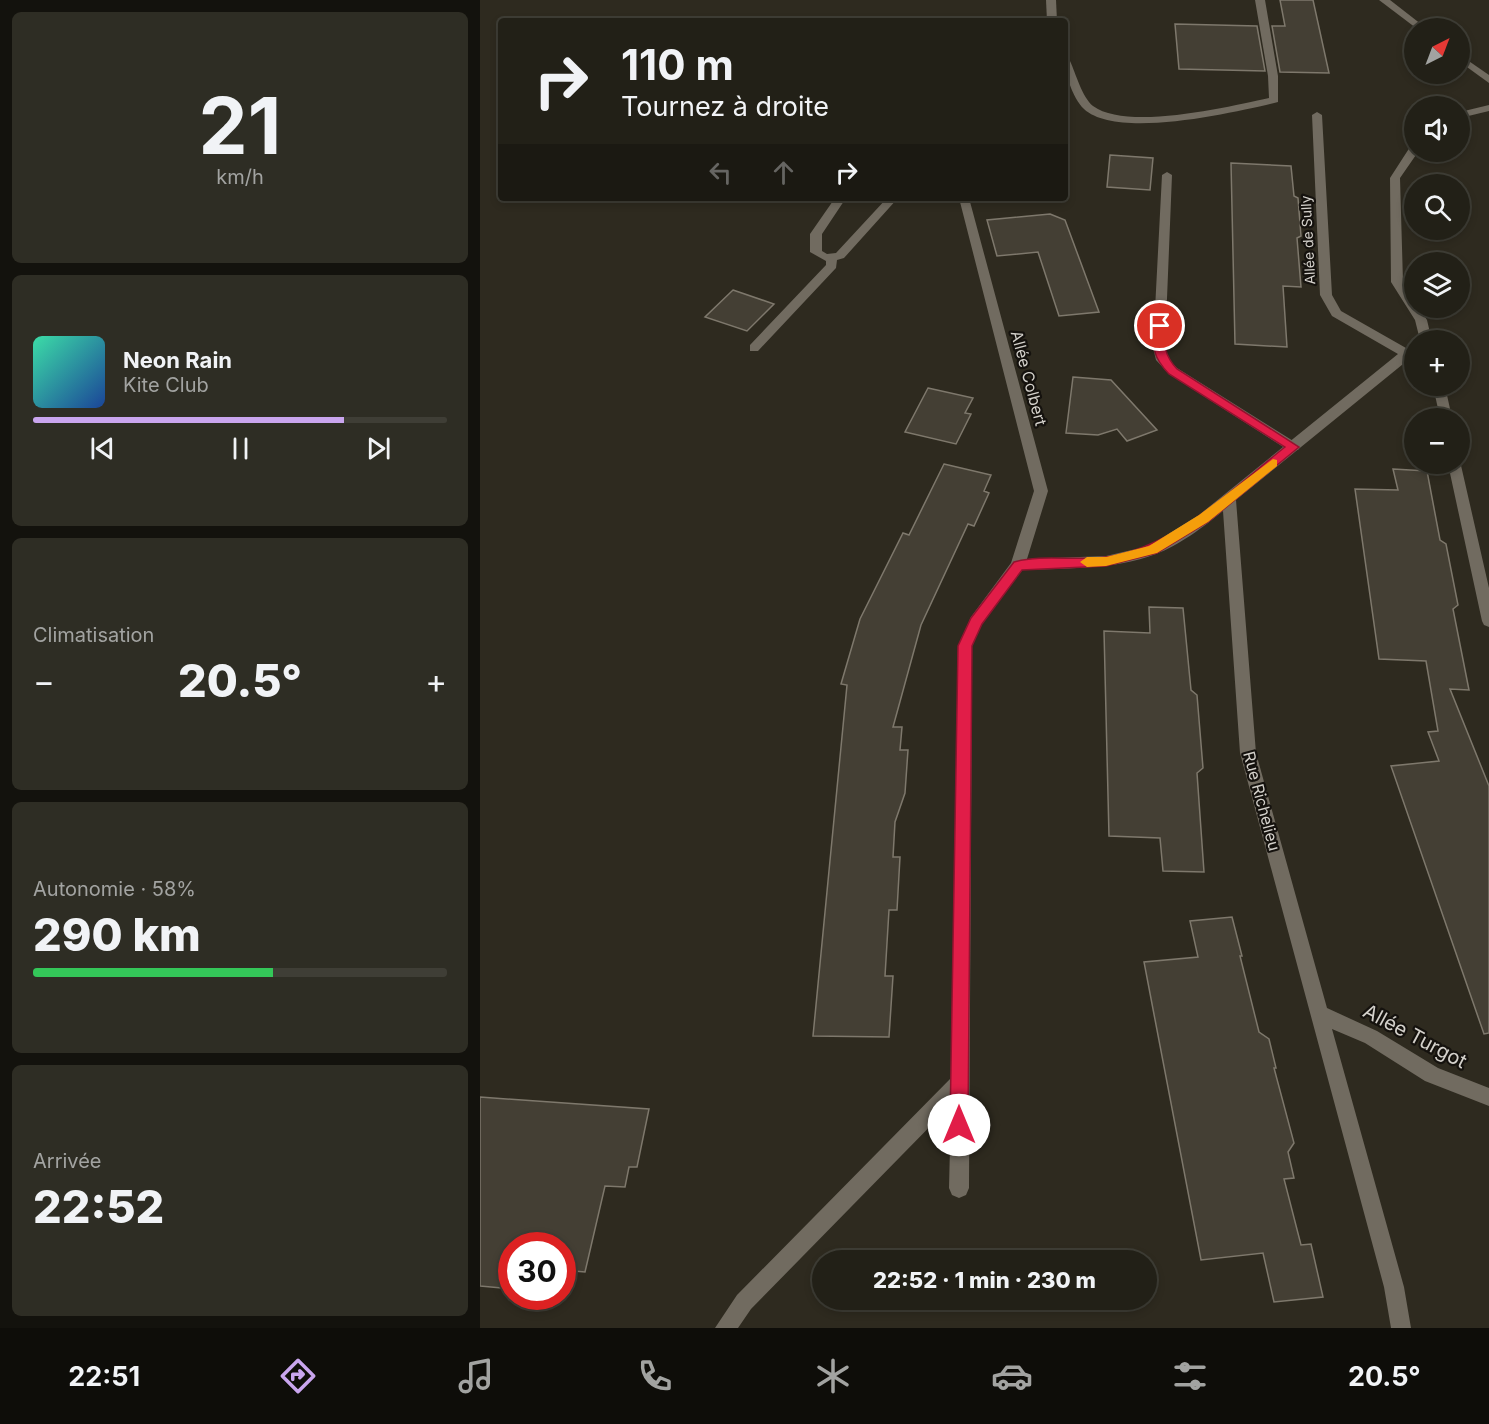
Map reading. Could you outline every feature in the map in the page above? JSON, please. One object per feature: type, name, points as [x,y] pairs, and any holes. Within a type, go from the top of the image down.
[{"type":"street","points":[[1051,0],[1052,18]]},
{"type":"street","points":[[1068,67],[1088,107],[1111,118],[1138,121],[1222,111],[1274,100],[1273,76],[1260,0]]},
{"type":"street","points":[[1384,0],[1407,18]]},
{"type":"street","points":[[1470,66],[1489,80]]},
{"type":"street","points":[[1470,113],[1489,108]]},
{"type":"street","name":"Allée de Sully","points":[[1317,115],[1326,295],[1336,313],[1404,349]]},
{"type":"street","points":[[1405,162],[1395,178],[1397,282],[1421,320],[1423,330]]},
{"type":"street","points":[[1167,175],[1158,348],[1162,360],[1173,371],[1293,447]]},
{"type":"street","points":[[839,201],[816,234],[816,252],[825,258],[840,256],[890,201]]},
{"type":"street","name":"Allée Colbert","points":[[965,201],[1041,491],[1018,566]]},
{"type":"street","points":[[753,348],[832,266],[831,257]]},
{"type":"street","points":[[959,1188],[965,646],[976,621],[1018,566],[1106,561],[1153,550],[1204,519],[1404,359]]},
{"type":"street","points":[[1457,474],[1489,621]]},
{"type":"street","name":"Rue Richelieu","points":[[1228,499],[1248,753],[1394,1287],[1401,1328]]},
{"type":"street","name":"Allée Turgot","points":[[1320,1014],[1371,1037],[1432,1075],[1489,1097]]},
{"type":"street","points":[[724,1328],[744,1302],[959,1083]]},
{"type":"building","points":[[1280,0],[1313,0],[1329,73],[1280,72],[1272,26],[1285,26]]},
{"type":"building","points":[[1175,24],[1257,26],[1265,71],[1179,69]]},
{"type":"building","points":[[1110,155],[1153,158],[1150,190],[1107,187]]},
{"type":"building","points":[[1231,163],[1291,166],[1294,196],[1298,198],[1301,236],[1297,238],[1301,287],[1283,286],[1287,347],[1235,344]]},
{"type":"building","points":[[1050,214],[1065,220],[1099,312],[1059,316],[1038,252],[997,256],[987,220]]},
{"type":"building","points":[[733,290],[774,304],[747,331],[705,317]]},
{"type":"building","points":[[1073,377],[1111,380],[1157,430],[1127,441],[1117,429],[1098,435],[1066,433]]},
{"type":"building","points":[[928,388],[973,398],[965,413],[971,414],[956,444],[905,432]]},
{"type":"building","points":[[944,464],[991,475],[984,491],[989,493],[974,526],[968,524],[921,625],[893,727],[902,727],[900,750],[908,750],[905,793],[895,822],[893,857],[900,857],[897,910],[889,910],[885,976],[893,976],[889,1037],[813,1036],[847,685],[841,684],[860,619],[903,533],[909,535]]},
{"type":"building","points":[[1393,469],[1404,470],[1404,474],[1428,474],[1440,540],[1446,544],[1458,605],[1453,609],[1469,690],[1450,689],[1489,786],[1489,1033],[1484,1034],[1391,766],[1439,761],[1428,732],[1438,731],[1426,661],[1379,659],[1355,489],[1398,490]]},
{"type":"building","points":[[1149,607],[1183,608],[1191,690],[1197,695],[1203,768],[1197,773],[1204,872],[1163,871],[1160,838],[1109,836],[1104,631],[1150,633]]},
{"type":"building","points":[[1232,917],[1259,1032],[1269,1039],[1276,1068],[1274,1068],[1294,1143],[1288,1152],[1294,1178],[1284,1179],[1301,1245],[1311,1244],[1323,1297],[1274,1302],[1263,1253],[1201,1260],[1144,962],[1198,957],[1190,921]]},
{"type":"building","points":[[480,1097],[649,1109],[637,1167],[629,1167],[625,1187],[605,1186],[585,1272],[576,1271],[576,1232],[498,1232],[498,1288],[480,1286]]},
{"type":"slow traffic","points":[[1087,562],[1106,561],[1153,550],[1204,519],[1273,463]]},
{"type":"route","points":[[959,1125],[965,646],[976,621],[1018,566],[1106,561],[1153,550],[1204,519],[1293,447],[1173,371],[1162,360],[1158,348],[1160,326]]}]
